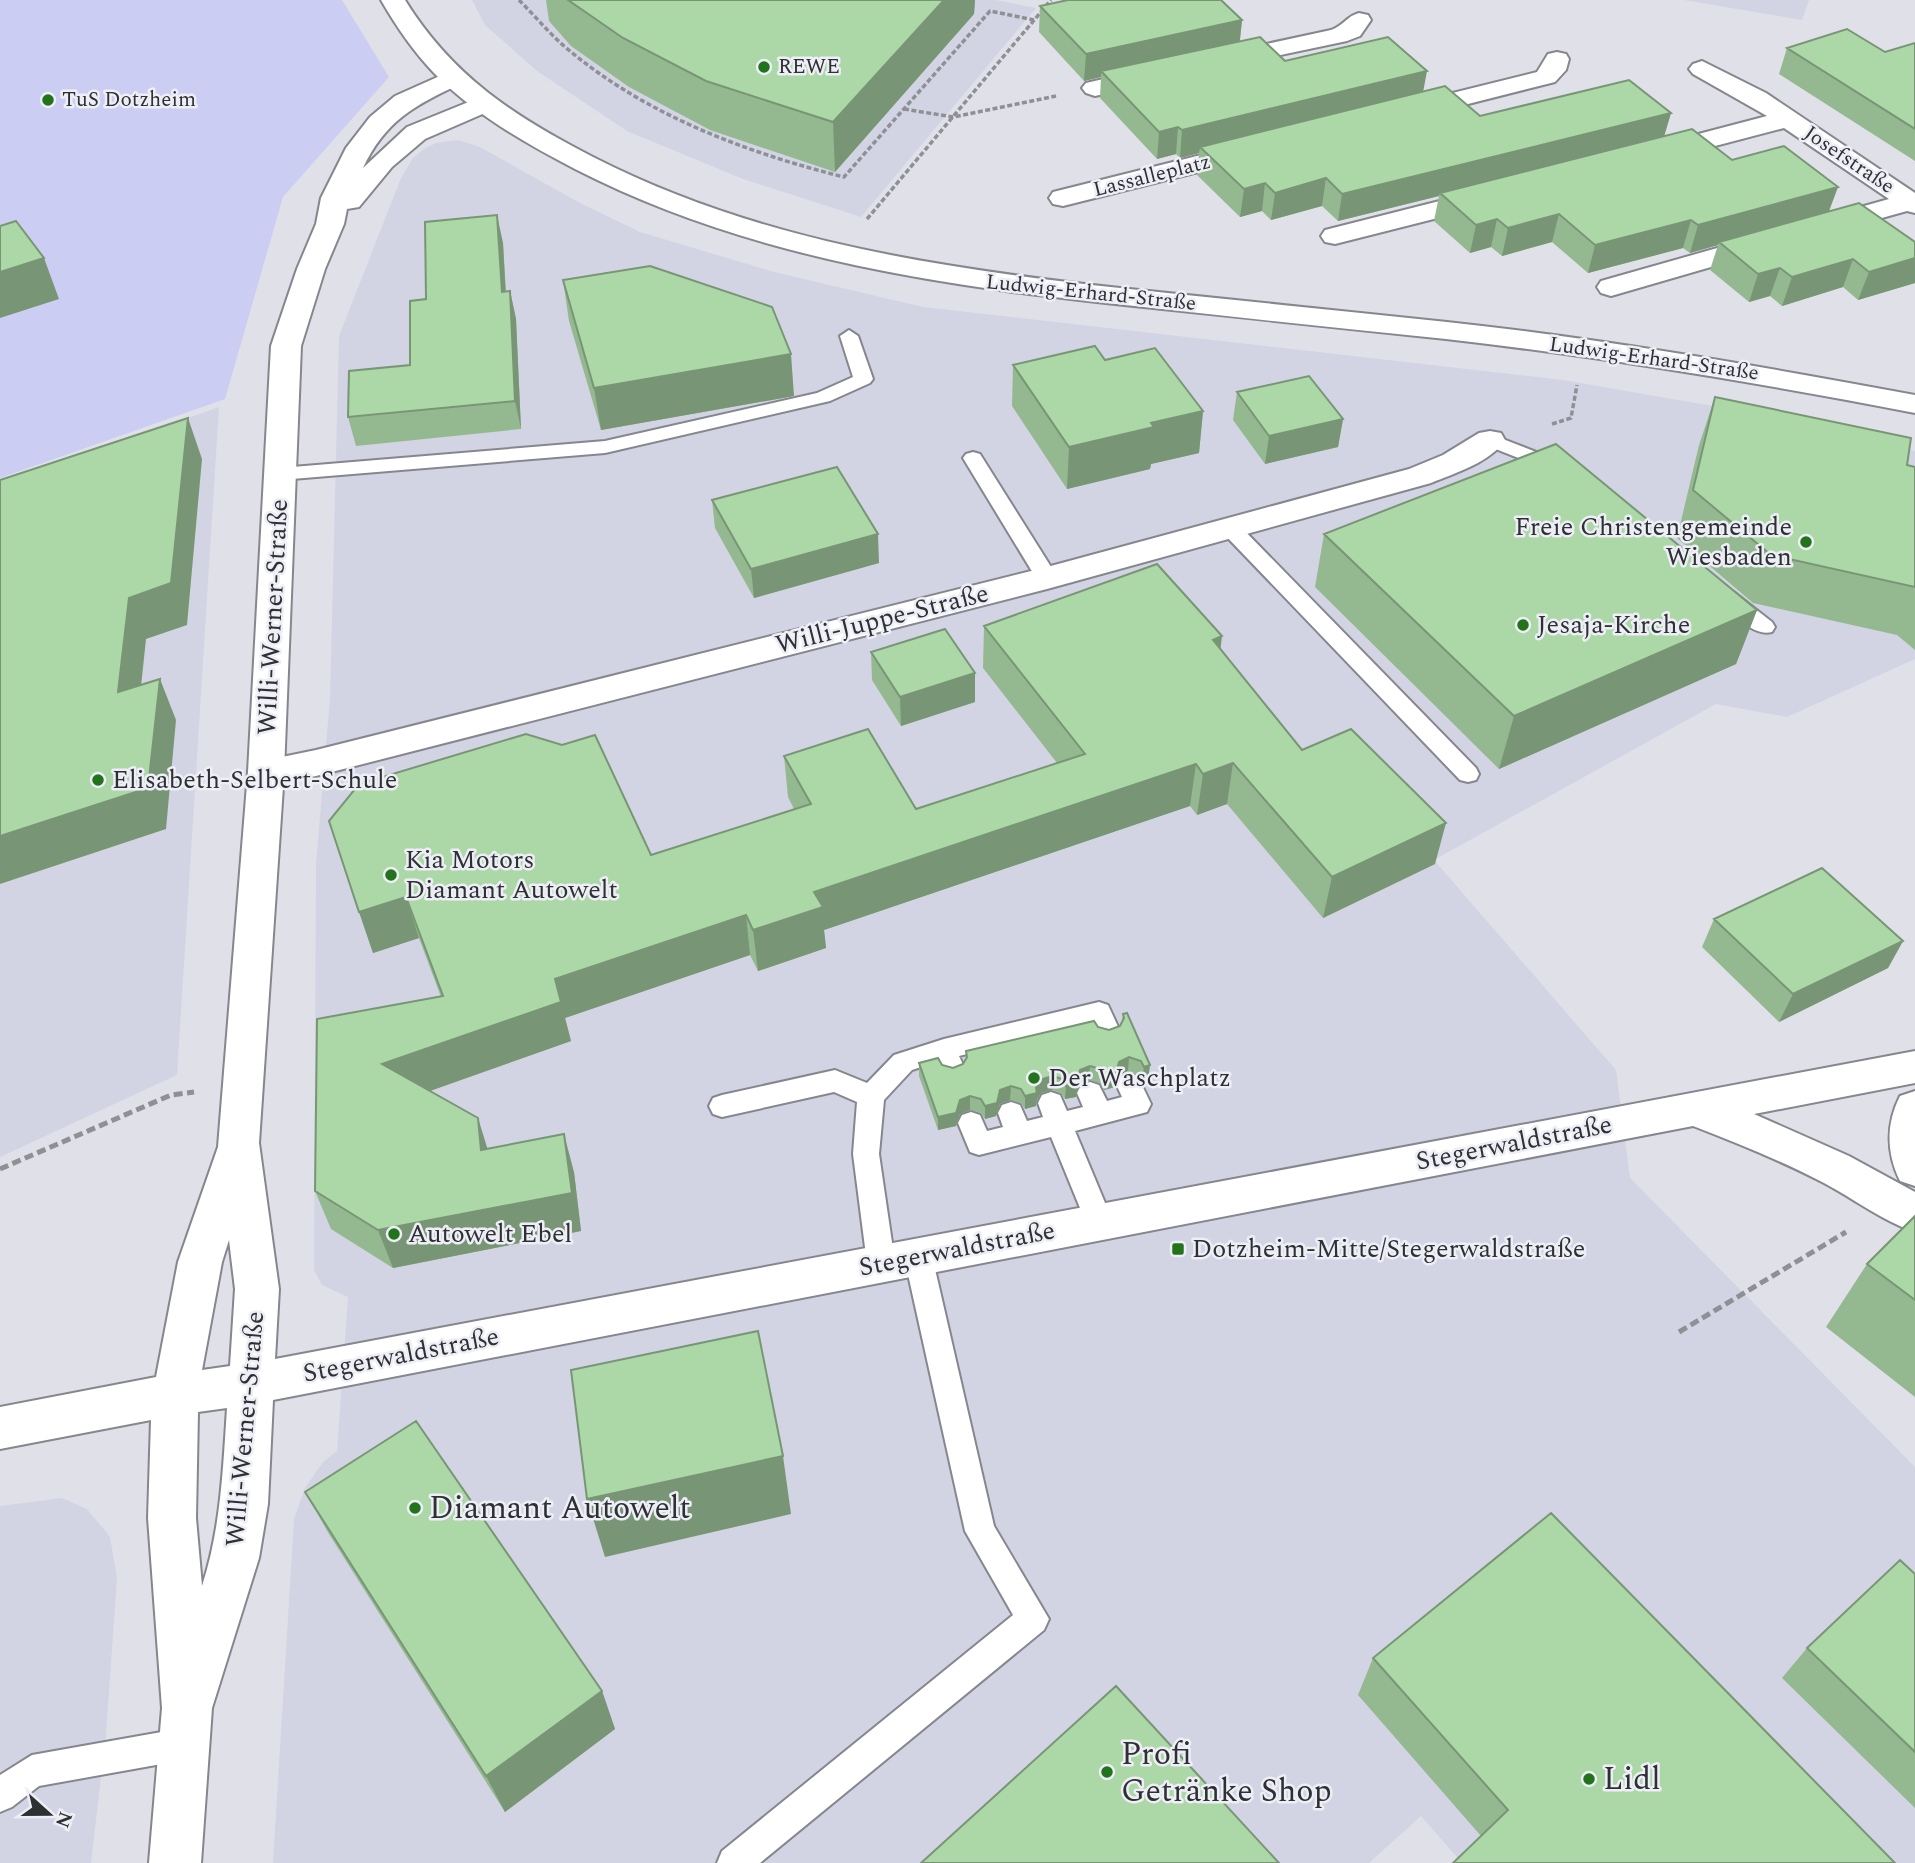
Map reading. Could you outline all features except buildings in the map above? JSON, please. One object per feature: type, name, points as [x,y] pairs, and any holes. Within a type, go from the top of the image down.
[{"type":"street","name":"Ludwig-Erhard-Straße","points":[[393,0],[408,27],[451,79],[525,131],[627,186],[750,232],[902,268],[1052,289],[1468,333],[1745,371],[1915,404]]},
{"type":"street","points":[[1203,65],[1338,36],[1351,31],[1359,20]]},
{"type":"street","points":[[1385,117],[1546,77],[1553,70],[1557,59]]},
{"type":"street","points":[[1702,69],[1758,98],[1787,119]]},
{"type":"street","points":[[1095,88],[1175,71]]},
{"type":"street","name":"Willi-Werner-Straße","points":[[186,1726],[240,1536],[257,1289],[238,1143],[266,772],[286,346],[310,269],[330,224],[335,198],[359,148],[379,123],[404,102],[451,79]]},
{"type":"street","name":"Willi-Werner-Straße","points":[[330,224],[397,149],[416,133],[485,104]]},
{"type":"street","points":[[1628,160],[1787,119]]},
{"type":"street","name":"Josefstraße","points":[[1787,119],[1912,203]]},
{"type":"street","name":"Lassalleplatz","points":[[1063,198],[1278,144]]},
{"type":"street","points":[[1335,236],[1508,192]]},
{"type":"street","name":"Josefstraße","points":[[1611,286],[1912,203]]},
{"type":"street","name":"Ludwig-Erhard-Straße","points":[[1866,395],[1915,410]]},
{"type":"street","name":"Willi-Juppe-Straße","points":[[266,772],[316,763],[1047,578],[1420,476],[1454,462],[1490,440]]},
{"type":"street","name":"Stegerwaldstraße","points":[[0,1429],[250,1384],[1915,1067]]},
{"type":"street","points":[[1694,1109],[1782,1141],[1869,1185],[1909,1195],[1912,1159],[1910,1121],[1915,1108]]},
{"type":"street","name":"Willi-Werner-Straße","points":[[175,1863],[186,1726],[172,1518],[175,1396],[200,1262],[238,1143]]},
{"type":"lane","points":[[280,474],[605,447],[823,397],[863,379],[849,337]]},
{"type":"lane","points":[[1490,440],[1574,475]]},
{"type":"lane","points":[[973,458],[1047,578]]},
{"type":"lane","points":[[1230,528],[1468,774]]},
{"type":"lane","points":[[1710,583],[1763,627]]},
{"type":"lane","points":[[734,1863],[1033,1619],[980,1531],[866,1154],[872,1096],[903,1062],[948,1059],[1065,1031],[1099,1012],[1107,1031]]},
{"type":"lane","points":[[722,1106],[835,1082],[872,1096]]},
{"type":"lane","points":[[971,1123],[979,1144],[1015,1123],[1095,1104],[1138,1104],[1129,1084]]},
{"type":"lane","points":[[1056,1113],[1099,1222]]},
{"type":"lane","points":[[0,1795],[32,1771],[186,1726]]},
{"type":"path","points":[[519,0],[564,47],[617,84],[692,126],[812,170],[844,177],[989,12],[1034,20]]},
{"type":"path","points":[[872,214],[1051,0]]},
{"type":"path","points":[[904,109],[953,117],[1095,88]]},
{"type":"path","points":[[0,1169],[171,1095],[243,1084]]},
{"type":"path","points":[[1679,1332],[1909,1195]]},
{"type":"shaded area","points":[[0,0],[342,0],[389,77],[283,197],[225,399],[0,478]]},
{"type":"shaded area","name":"REWE","points":[[472,0],[996,0],[1036,8],[861,217],[743,179],[627,131],[537,71],[485,25]]},
{"type":"shaded area","points":[[1684,0],[1809,0],[1802,20]]},
{"type":"shaded area","points":[[458,140],[480,147],[580,203],[640,232],[774,272],[923,307],[1563,380],[1759,414],[1915,451],[1915,659],[1787,717],[1716,704],[1434,860],[1616,1070],[1630,1178],[1915,1467],[1915,1863],[1462,1863],[1421,1816],[1369,1863],[273,1863],[294,1519],[305,1488],[323,1462],[337,1451],[348,1297],[322,1285],[314,1270],[316,864],[330,699],[339,336],[401,178],[413,158],[436,143]]},
{"type":"shaded area","name":"Elisabeth-Selbert-Schule","points":[[219,407],[177,1075],[0,1157],[0,485]]},
{"type":"shaded area","points":[[62,1498],[87,1509],[110,1537],[117,1578],[106,1734],[91,1863],[0,1863],[0,1506]]},
{"type":"place","name":"REWE","points":[[764,67]]},
{"type":"place","name":"TuS Dotzheim","points":[[48,100]]},
{"type":"place","name":"Freie Christengemeinde Wiesbaden","points":[[1806,542]]},
{"type":"place","name":"Jesaja-Kirche","points":[[1523,625]]},
{"type":"place","name":"Elisabeth-Selbert-Schule","points":[[98,780]]},
{"type":"place","name":"Kia Motors Diamant Autowelt","points":[[391,875]]},
{"type":"place","name":"Der Waschplatz","points":[[1034,1078]]},
{"type":"place","name":"Autowelt Ebel","points":[[394,1234]]},
{"type":"place","name":"Dotzheim-Mitte/Stegerwaldstraße","points":[[1178,1249]]},
{"type":"place","name":"Diamant Autowelt","points":[[415,1508]]},
{"type":"place","name":"Profi Getränke Shop","points":[[1107,1772]]},
{"type":"place","name":"Lidl","points":[[1589,1779]]}]
